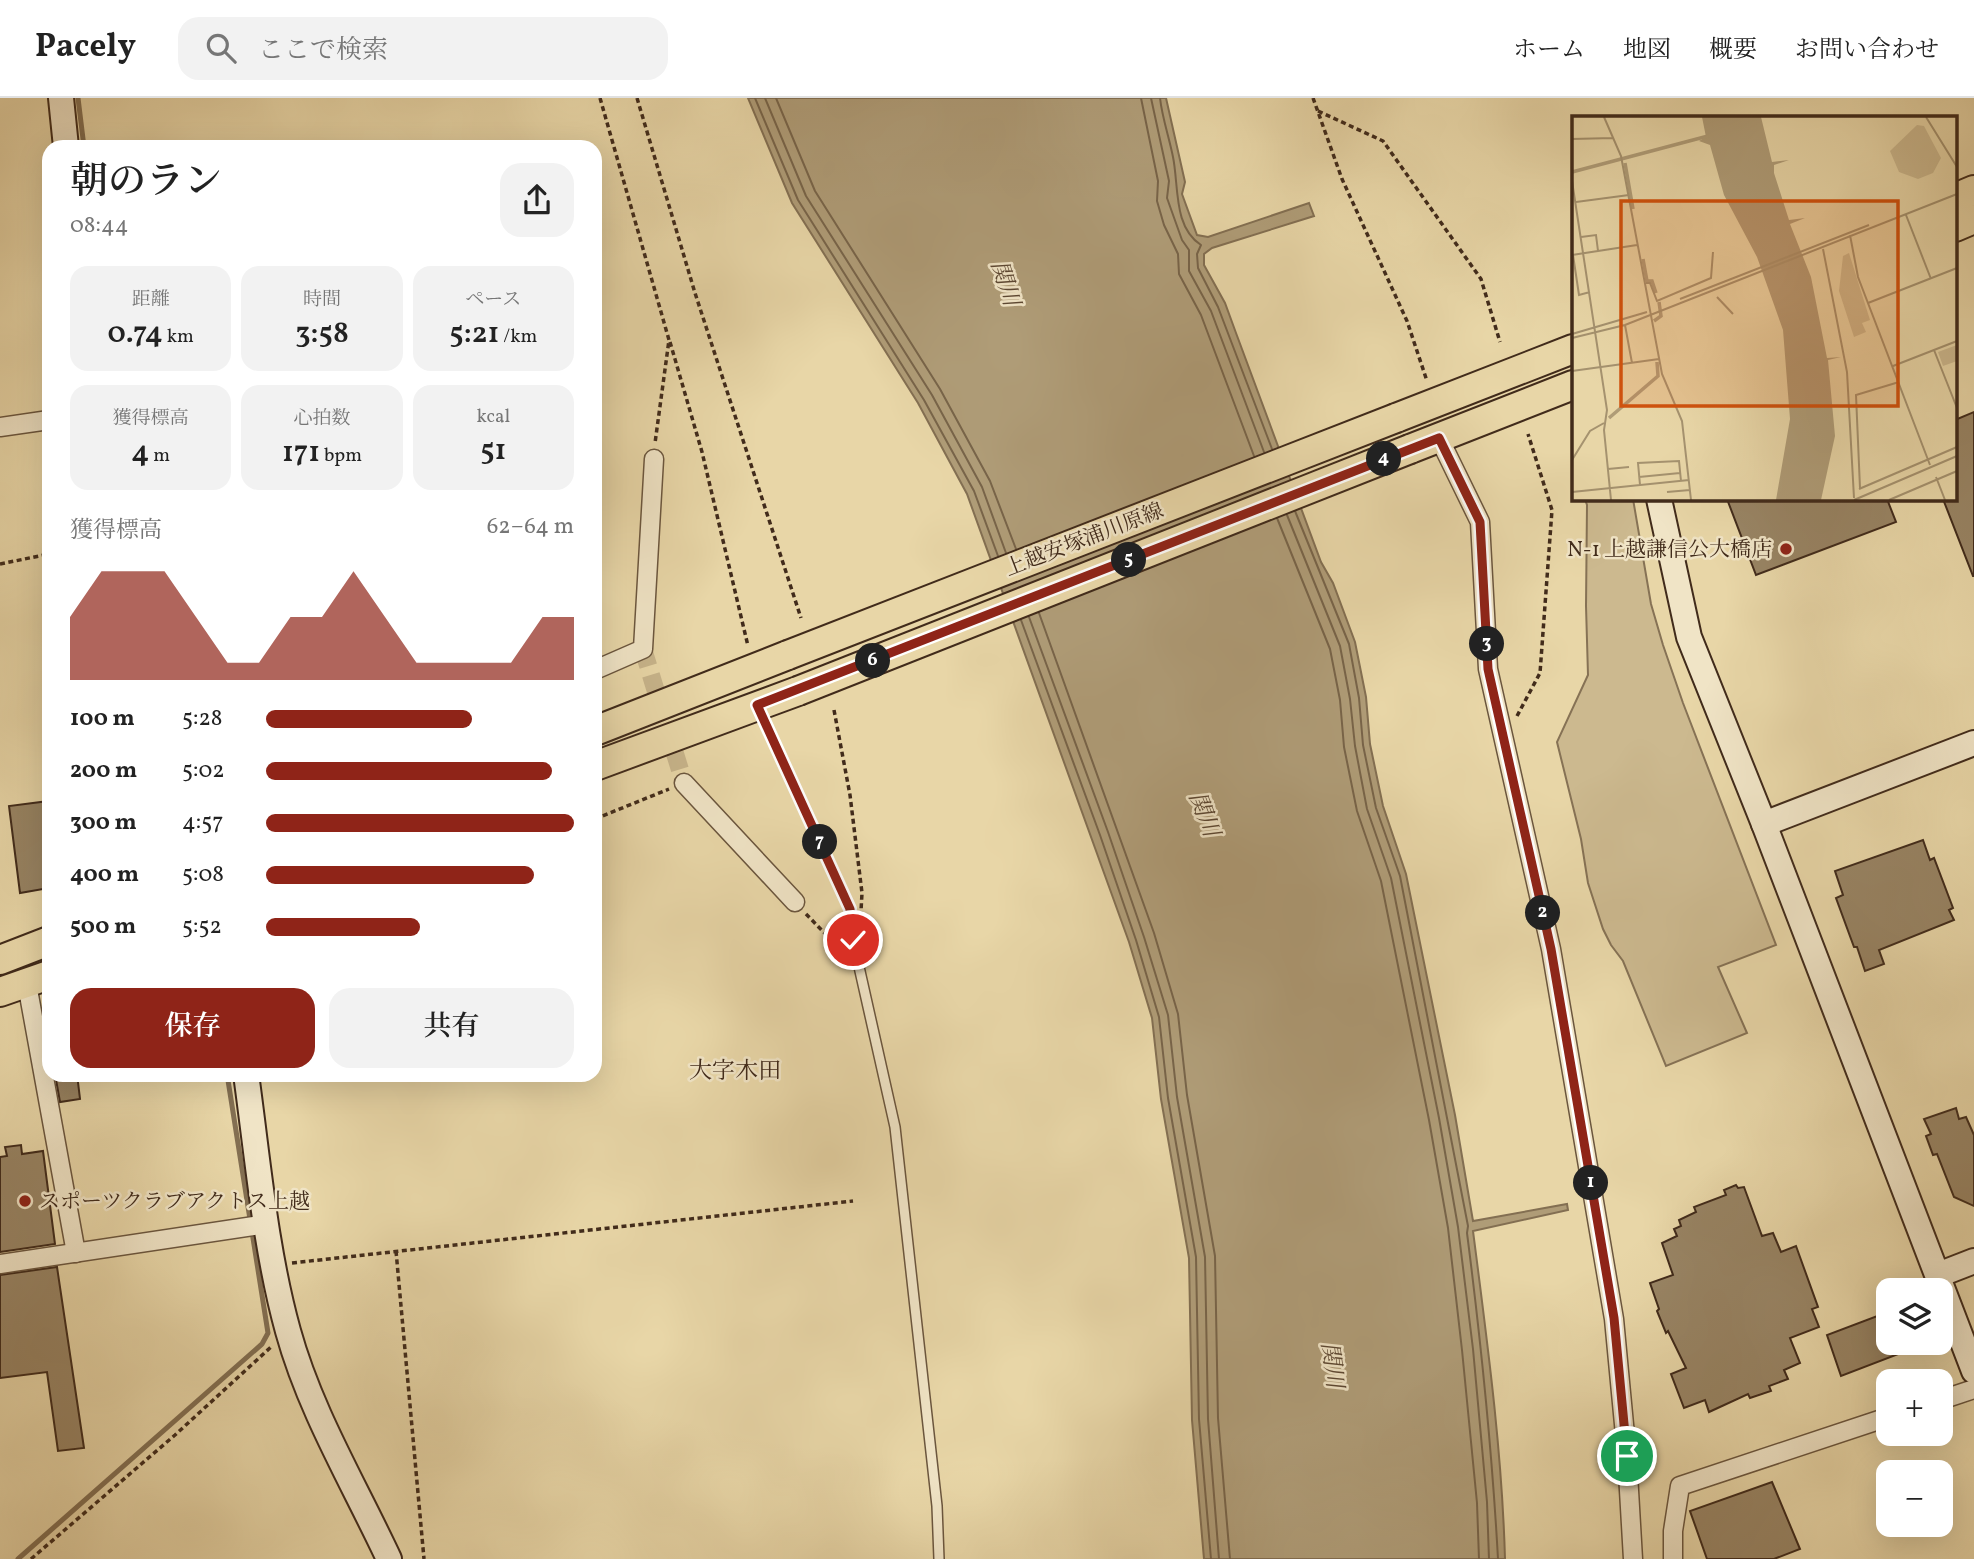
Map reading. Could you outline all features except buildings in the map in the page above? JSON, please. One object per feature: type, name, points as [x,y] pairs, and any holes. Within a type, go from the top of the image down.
[{"type":"main road","points":[[1956,198],[1974,190]]},
{"type":"main road","points":[[1956,227],[1974,219]]},
{"type":"main road","name":"上越安塚浦川原線","points":[[602,728],[1572,349]]},
{"type":"main road","name":"上越安塚浦川原線","points":[[602,763],[797,691],[1572,385]]},
{"type":"main road","points":[[0,960],[42,945]]},
{"type":"street","points":[[61,98],[65,140]]},
{"type":"street","points":[[0,428],[42,421]]},
{"type":"street","points":[[1439,438],[1480,522],[1488,669],[1551,949],[1614,1318],[1627,1456],[1633,1559]]},
{"type":"street","points":[[602,667],[643,649],[654,459]]},
{"type":"street","points":[[1659,500],[1689,637],[1764,824],[1974,1371]]},
{"type":"street","points":[[1764,824],[1974,743]]},
{"type":"street","points":[[684,783],[795,902]]},
{"type":"street","points":[[25,984],[42,1074]]},
{"type":"street","points":[[44,1082],[76,1253]]},
{"type":"street","points":[[247,1082],[267,1224],[288,1332],[314,1404],[389,1559]]},
{"type":"street","points":[[0,1264],[267,1224]]},
{"type":"street","points":[[1938,1275],[1974,1261]]},
{"type":"street","points":[[1953,1396],[1974,1389]]},
{"type":"street","points":[[1673,1559],[1680,1486],[1876,1421]]},
{"type":"lane","points":[[853,940],[895,1127],[936,1506],[939,1559]]},
{"type":"path","points":[[600,98],[702,452],[753,668]]},
{"type":"path","points":[[637,98],[695,293],[801,618]]},
{"type":"path","points":[[1313,98],[1342,179],[1407,321],[1434,403]]},
{"type":"path","points":[[1318,111],[1383,141],[1481,279],[1500,342]]},
{"type":"path","points":[[654,459],[669,340]]},
{"type":"path","points":[[1504,739],[1540,673],[1552,510],[1528,434]]},
{"type":"path","points":[[0,564],[42,555]]},
{"type":"path","points":[[757,705],[850,909],[852,928],[861,929],[862,892],[850,796],[834,710]]},
{"type":"path","points":[[602,816],[684,783]]},
{"type":"path","points":[[795,902],[845,954],[857,955]]},
{"type":"path","points":[[274,1265],[853,1201]]},
{"type":"path","points":[[396,1251],[424,1559]]},
{"type":"path","points":[[32,1559],[165,1444],[288,1332]]},
{"type":"shaded area","points":[[1585,500],[1633,500],[1651,604],[1663,645],[1776,945],[1718,967],[1747,1033],[1666,1066],[1623,961],[1603,929],[1588,883],[1581,839],[1557,742],[1588,675]]},
{"type":"water","name":"関川","points":[[748,98],[1166,98],[1185,182],[1182,194],[1197,235],[1208,237],[1309,203],[1314,216],[1212,248],[1204,254],[1204,265],[1225,303],[1321,562],[1333,583],[1355,642],[1366,697],[1370,744],[1383,806],[1406,874],[1455,1115],[1473,1221],[1567,1204],[1568,1210],[1473,1231],[1497,1436],[1505,1559],[1204,1559],[1192,1420],[1189,1258],[1161,1099],[1152,1018],[1129,942],[967,494],[918,403],[792,203]]},
{"type":"waterway","points":[[78,98],[83,140]]},
{"type":"waterway","points":[[18,1559],[262,1344],[268,1333],[228,1082]]},
{"type":"tunnel","points":[[643,649],[684,783]]},
{"type":"place","name":"N-1 上越謙信公大橋店","points":[[1786,549]]},
{"type":"place","name":"スポーツクラブアクトス上越","points":[[25,1201]]},
{"type":"district","name":"大字木田","points":[[735,1070]]},
{"type":"route","points":[[853,940],[850,909],[757,705],[1439,438],[1480,522],[1488,669],[1551,949],[1614,1318],[1627,1456]]}]
